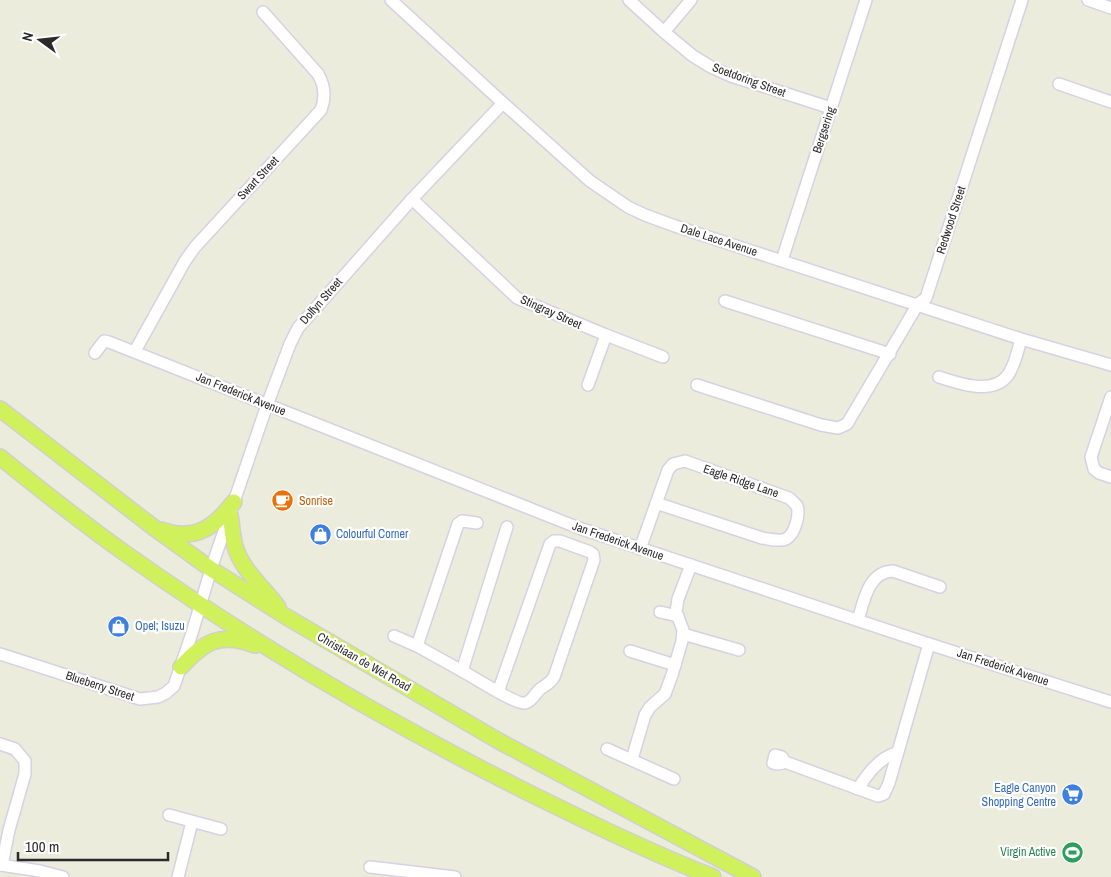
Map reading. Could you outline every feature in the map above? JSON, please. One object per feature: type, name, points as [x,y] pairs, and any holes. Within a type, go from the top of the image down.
[{"type":"main road","name":"Christiaan de Wet Road","points":[[0,409],[157,530],[285,616],[497,740],[753,877]]},
{"type":"main road","points":[[0,457],[89,527],[201,605],[349,697],[463,760],[581,818],[713,877]]},
{"type":"main road","points":[[157,530],[184,535],[204,530],[215,524],[232,509]]},
{"type":"main road","points":[[232,509],[235,545],[238,554],[252,576],[285,616]]},
{"type":"main road","points":[[181,668],[202,647],[225,638],[246,642],[280,655]]},
{"type":"street","name":"Dale Lace Avenue","points":[[392,0],[590,181],[645,215],[1021,339],[1111,365]]},
{"type":"street","name":"Soetdoring Street","points":[[629,0],[693,56],[711,67],[731,76],[831,108]]},
{"type":"street","points":[[664,32],[691,0]]},
{"type":"street","name":"Bergsering","points":[[782,260],[866,0]]},
{"type":"street","name":"Redwood Street","points":[[698,385],[821,425],[838,428],[848,424],[918,304],[926,298],[1022,0]]},
{"type":"street","points":[[1088,0],[1111,8]]},
{"type":"street","name":"Swart Street","points":[[135,351],[194,247],[321,110],[324,102],[323,83],[318,74],[263,12]]},
{"type":"street","points":[[1058,84],[1111,102]]},
{"type":"street","name":"Dolfyn Street","points":[[201,605],[211,568],[267,404],[298,328],[412,199],[503,103]]},
{"type":"street","name":"Stingray Street","points":[[412,199],[518,298],[663,357]]},
{"type":"street","points":[[725,301],[890,354]]},
{"type":"street","points":[[588,385],[606,335]]},
{"type":"street","points":[[939,377],[980,387],[1002,380],[1009,373],[1021,339]]},
{"type":"street","name":"Jan Frederick Avenue","points":[[95,353],[104,342],[135,351],[570,524],[640,549],[1111,702]]},
{"type":"street","points":[[1111,397],[1107,421],[1091,457],[1099,473],[1111,477]]},
{"type":"street","name":"Eagle Ridge Lane","points":[[640,549],[656,503],[668,470],[673,464],[685,461],[788,498],[796,504],[798,513],[792,533],[787,538],[777,541],[762,538],[656,503]]},
{"type":"street","points":[[417,646],[458,524],[462,521],[477,523]]},
{"type":"street","points":[[462,671],[507,527]]},
{"type":"street","points":[[394,636],[417,646],[498,692],[526,703],[552,680],[594,560],[593,554],[560,541],[554,541],[550,544],[498,692]]},
{"type":"street","points":[[632,760],[645,715],[650,707],[665,694],[675,665],[683,634],[676,612],[678,599],[691,565]]},
{"type":"street","points":[[858,620],[870,584],[875,578],[886,571],[893,571],[940,587]]},
{"type":"street","name":"Blueberry Street","points":[[0,654],[140,699],[158,698],[174,686],[201,605]]},
{"type":"street","points":[[660,612],[678,616]]},
{"type":"street","points":[[683,634],[739,650]]},
{"type":"street","points":[[785,762],[878,796],[884,794],[889,783],[929,644]]},
{"type":"street","points":[[630,652],[675,665]]},
{"type":"street","points":[[0,744],[15,749],[25,761],[25,774],[1,865],[40,871],[63,877]]},
{"type":"street","points":[[607,749],[674,779]]},
{"type":"street","points":[[858,789],[870,772],[886,756],[896,754]]},
{"type":"street","points":[[169,815],[221,828]]},
{"type":"street","points":[[178,877],[192,822]]},
{"type":"street","points":[[370,866],[422,875],[455,877]]},
{"type":"place","name":"Sonrise","points":[[283,501]]},
{"type":"place","name":"Colourful Corner","points":[[320,534]]},
{"type":"place","name":"Opel; Isuzu","points":[[119,626]]},
{"type":"place","name":"Eagle Canyon Shopping Centre","points":[[1072,795]]},
{"type":"place","name":"Virgin Active","points":[[1072,852]]}]
